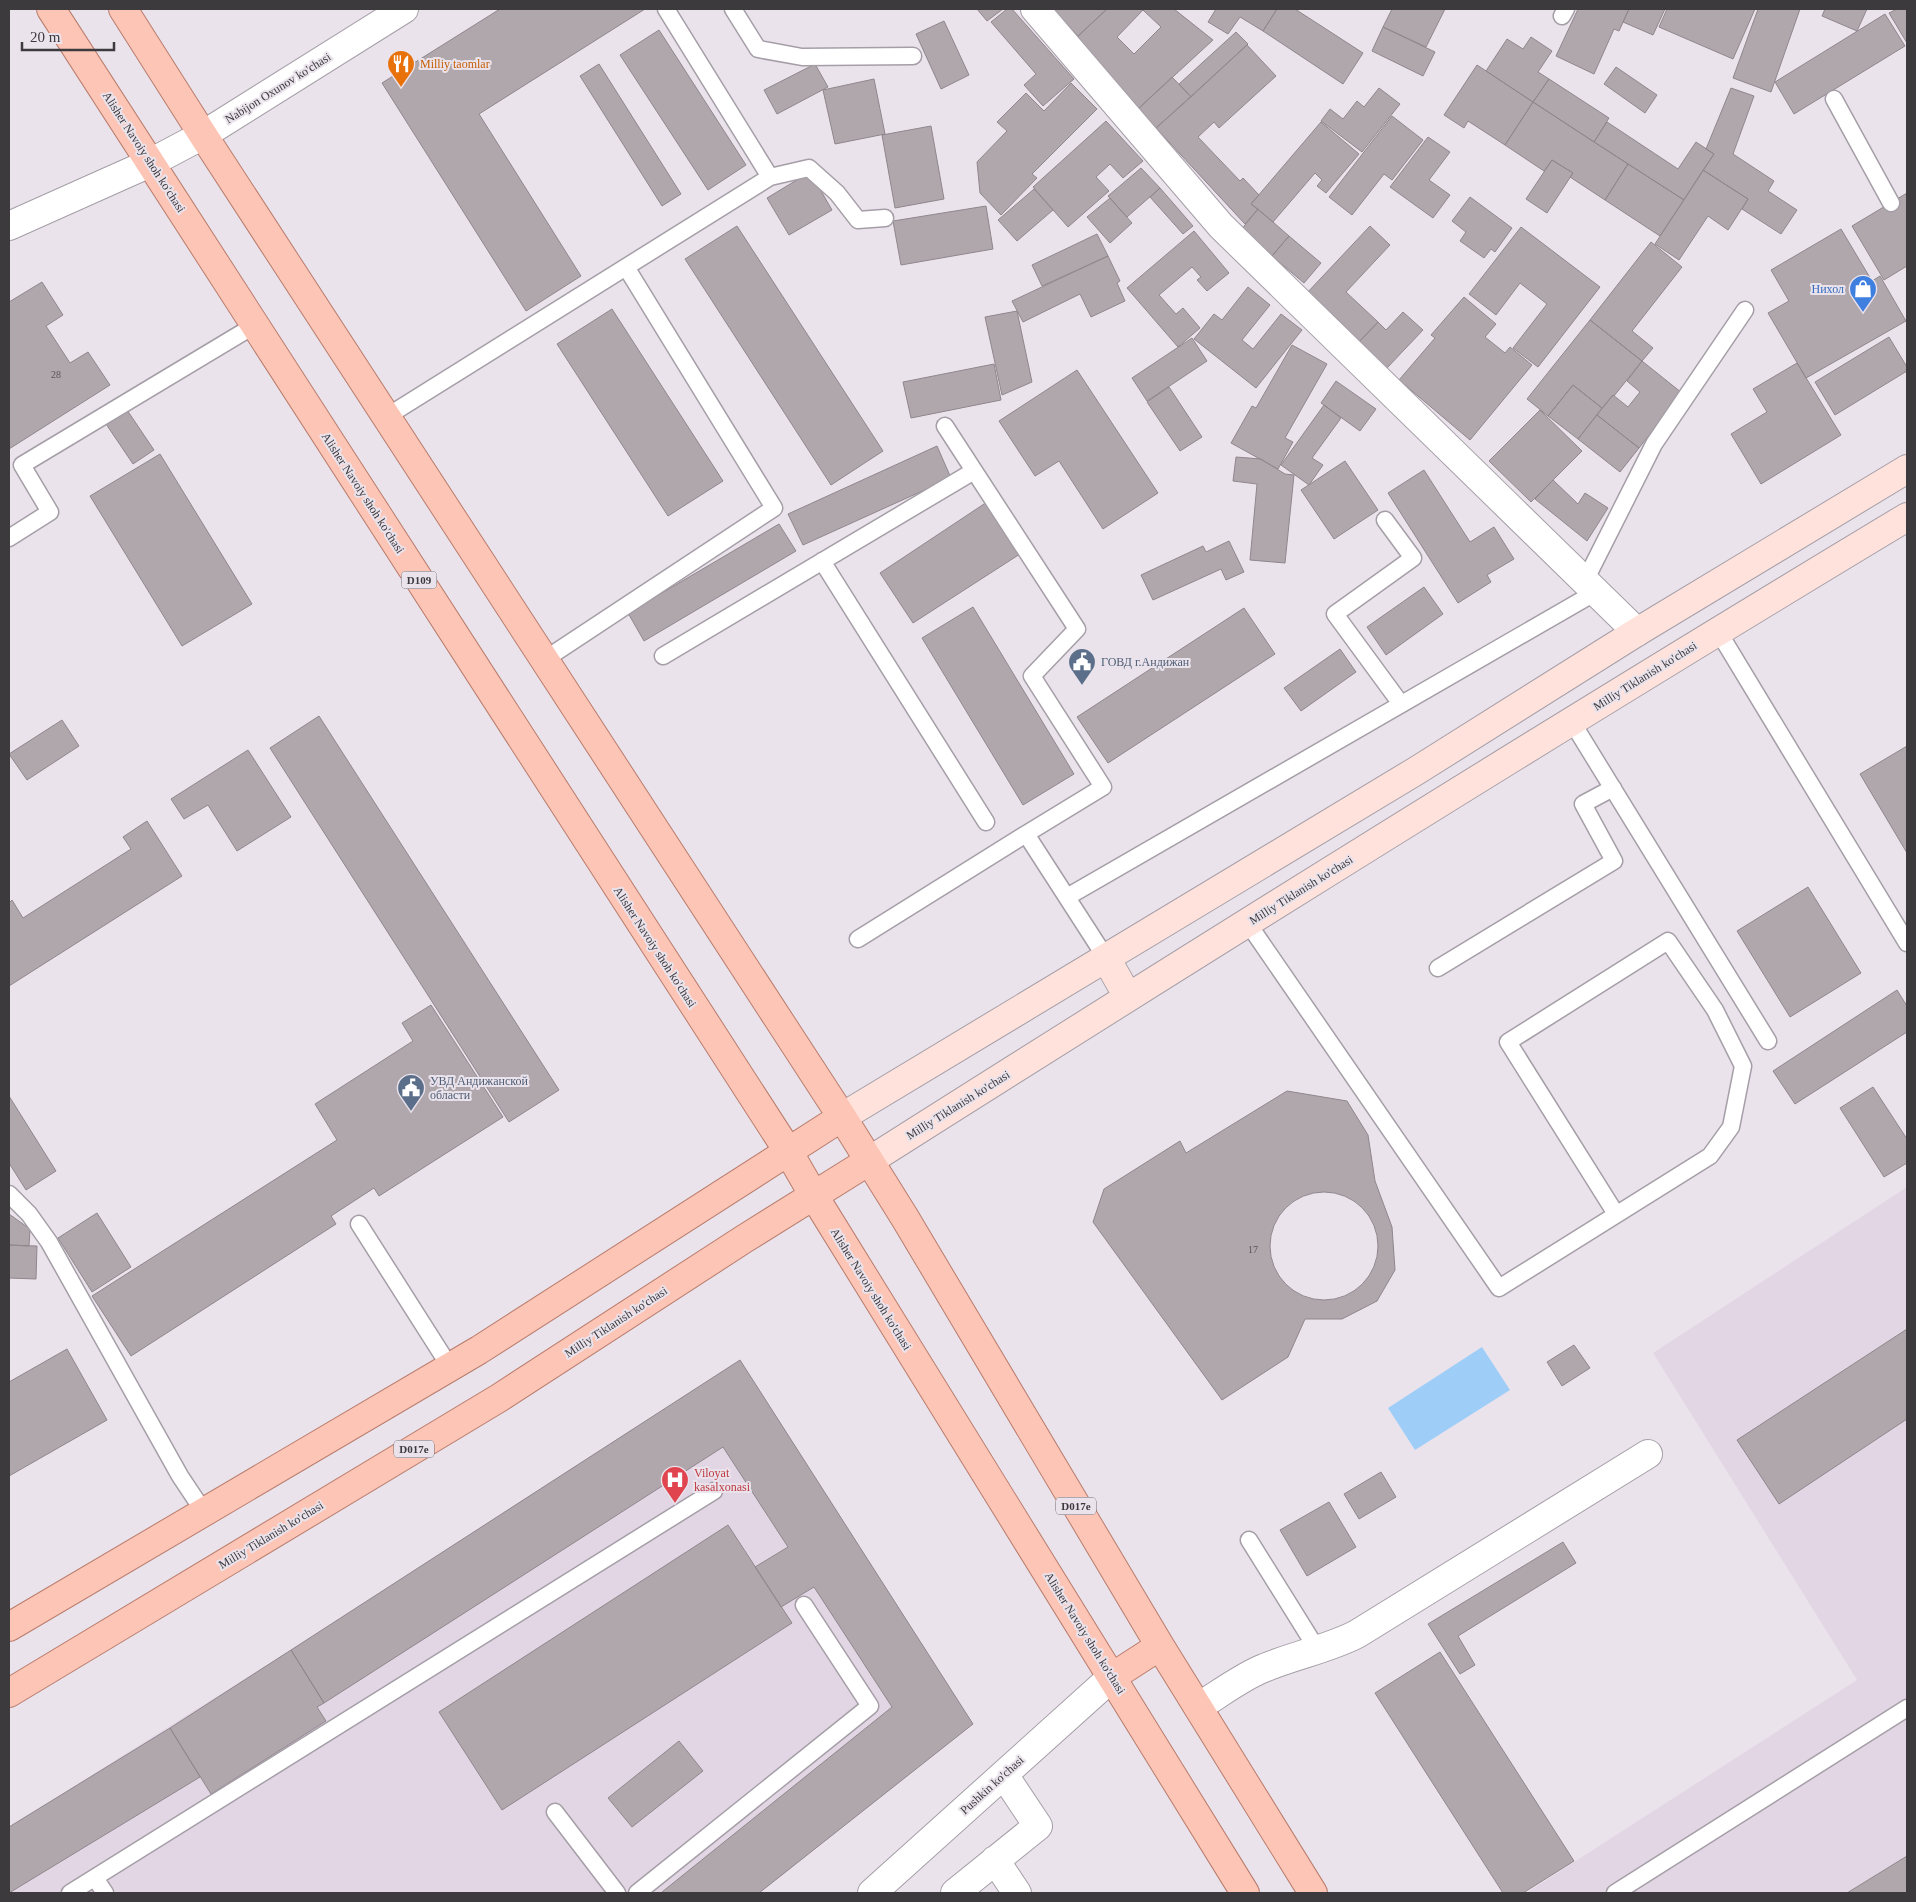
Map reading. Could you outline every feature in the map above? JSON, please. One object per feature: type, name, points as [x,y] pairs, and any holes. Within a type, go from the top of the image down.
[{"type":"main road","name":"Alisher Navoiy shoh ko'chasi","points":[[51,9],[788,1151],[1245,1893]]},
{"type":"main road","points":[[123,9],[842,1117]]},
{"type":"main road","points":[[9,1627],[450,1367],[842,1117],[1416,771],[1637,632],[1907,469]]},
{"type":"main road","name":"Milliy Tiklanish ko'chasi","points":[[9,1693],[498,1398],[1247,922],[1718,631],[1907,518]]},
{"type":"main road","points":[[1416,771],[1438,805]]},
{"type":"main road","points":[[1223,887],[1247,922]]},
{"type":"main road","points":[[1106,958],[1128,997]]},
{"type":"main road","name":"D017e","points":[[842,1117],[905,1218],[1160,1646],[1313,1893]]},
{"type":"main road","points":[[1112,1677],[1160,1646]]},
{"type":"street","name":"Nabijon Oxunov ko'chasi","points":[[12,219],[150,163],[203,135],[404,9]]},
{"type":"street","points":[[1035,9],[1221,226],[1637,632]]},
{"type":"street","points":[[1198,1707],[1262,1668],[1316,1649],[1340,1643],[1357,1634],[1648,1454]]},
{"type":"street","name":"Pushkin ko'chasi","points":[[872,1893],[1112,1677]]},
{"type":"street","points":[[955,1893],[1038,1826],[1004,1775]]},
{"type":"street","points":[[995,1860],[1017,1893]]},
{"type":"lane","points":[[666,9],[770,178]]},
{"type":"lane","points":[[733,9],[758,49],[802,57],[913,56]]},
{"type":"lane","points":[[1834,99],[1891,203]]},
{"type":"lane","points":[[386,417],[770,178],[809,168],[837,193],[858,220],[885,218]]},
{"type":"lane","points":[[544,660],[774,508],[626,267]]},
{"type":"lane","points":[[1067,897],[1401,704],[1591,586],[1654,444],[1745,310]]},
{"type":"lane","points":[[9,538],[50,512],[22,465],[255,325]]},
{"type":"lane","points":[[858,939],[1103,787],[1032,676],[1077,629],[945,426]]},
{"type":"lane","points":[[663,656],[974,471]]},
{"type":"lane","points":[[1384,520],[1413,558],[1335,614],[1401,704]]},
{"type":"lane","points":[[822,561],[986,822]]},
{"type":"lane","points":[[1718,631],[1907,942]]},
{"type":"lane","points":[[1572,722],[1768,1041]]},
{"type":"lane","points":[[1438,968],[1614,860],[1583,804],[1612,788]]},
{"type":"lane","points":[[1026,834],[1106,958]]},
{"type":"lane","points":[[1247,922],[1499,1288],[1710,1156],[1731,1127],[1743,1066],[1715,1010],[1668,941],[1508,1042],[1616,1214]]},
{"type":"lane","points":[[9,1194],[28,1214],[49,1242],[180,1476],[204,1512]]},
{"type":"lane","points":[[359,1224],[450,1367]]},
{"type":"lane","points":[[70,1893],[714,1490]]},
{"type":"lane","points":[[1249,1540],[1316,1649]]},
{"type":"lane","points":[[637,1893],[870,1706],[804,1605]]},
{"type":"lane","points":[[1615,1893],[1907,1708]]},
{"type":"lane","points":[[555,1812],[617,1893]]},
{"type":"lane","points":[[95,1878],[106,1893]]},
{"type":"shaded area","points":[[1907,1187],[1907,1893],[1526,1893],[1857,1680],[1653,1353]]},
{"type":"shaded area","name":"Viloyat kasalxonasi","points":[[740,1360],[973,1724],[759,1893],[9,1893],[9,1827],[294,1648]]},
{"type":"water","points":[[1482,1347],[1510,1390],[1415,1450],[1388,1408]]},
{"type":"building","points":[[500,9],[645,9],[479,114],[581,276],[526,311],[382,83]]},
{"type":"building","points":[[977,9],[1003,9],[987,21]]},
{"type":"building","points":[[1007,9],[1012,9],[1074,79],[1043,106],[1024,85],[1036,74],[991,22]]},
{"type":"building","points":[[1052,9],[1107,9],[1078,36]]},
{"type":"building","points":[[1107,9],[1174,9],[1213,40],[1138,109],[1074,40]],"holes":[[[1143,10],[1161,27],[1134,54],[1117,37]]]},
{"type":"building","points":[[1216,9],[1277,9],[1263,31],[1240,17],[1228,34],[1208,22]]},
{"type":"building","points":[[1277,9],[1295,9],[1363,53],[1343,84],[1263,31]]},
{"type":"building","points":[[1392,9],[1445,9],[1426,47],[1383,27]]},
{"type":"building","points":[[1578,9],[1629,9],[1619,31],[1614,29],[1594,74],[1556,56]]},
{"type":"building","points":[[1629,9],[1665,9],[1653,35],[1623,22]]},
{"type":"building","points":[[1667,9],[1755,9],[1733,59],[1659,27]]},
{"type":"building","points":[[1758,9],[1800,9],[1771,92],[1733,78]]},
{"type":"building","points":[[1825,9],[1867,9],[1857,31],[1822,16]]},
{"type":"building","points":[[1897,9],[1907,9],[1907,43],[1889,13]]},
{"type":"building","points":[[1885,14],[1905,46],[1794,114],[1775,82]]},
{"type":"building","points":[[944,21],[969,75],[941,89],[916,34]]},
{"type":"building","points":[[1383,27],[1435,52],[1423,76],[1372,51]]},
{"type":"building","points":[[659,30],[746,165],[708,190],[620,55]]},
{"type":"building","points":[[1236,32],[1248,44],[1191,97],[1179,84]]},
{"type":"building","points":[[1531,37],[1552,51],[1538,72],[1549,79],[1533,102],[1486,71],[1507,39],[1523,49]]},
{"type":"building","points":[[1247,45],[1276,76],[1219,128],[1214,122],[1198,137],[1240,181],[1243,178],[1259,195],[1251,204],[1258,209],[1245,224],[1156,128]]},
{"type":"building","points":[[599,64],[681,194],[662,206],[580,76]]},
{"type":"building","points":[[815,64],[828,87],[777,114],[764,90]]},
{"type":"building","points":[[1477,65],[1533,102],[1505,145],[1468,121],[1464,128],[1444,115]]},
{"type":"building","points":[[1616,67],[1657,95],[1645,113],[1604,84]]},
{"type":"building","points":[[1172,77],[1191,97],[1156,128],[1138,109]]},
{"type":"building","points":[[874,79],[885,134],[835,144],[823,90]]},
{"type":"building","points":[[1549,79],[1609,118],[1594,142],[1533,102]]},
{"type":"building","points":[[1071,83],[1097,109],[1032,174],[1037,178],[1001,215],[980,193],[977,162],[1007,131],[997,122],[1026,93],[1044,111]]},
{"type":"building","points":[[1379,88],[1400,104],[1362,152],[1321,121],[1330,109],[1343,119],[1357,101],[1364,107]]},
{"type":"building","points":[[1731,88],[1754,96],[1733,154],[1774,181],[1768,191],[1797,210],[1781,234],[1742,209],[1748,199],[1703,170],[1714,154],[1706,149]]},
{"type":"building","points":[[1533,102],[1628,164],[1605,200],[1570,177],[1573,173],[1552,160],[1544,171],[1505,145]]},
{"type":"building","points":[[1392,116],[1423,140],[1392,180],[1384,174],[1352,215],[1329,197]]},
{"type":"building","points":[[1106,121],[1143,161],[1123,178],[1110,164],[1096,177],[1109,191],[1068,227],[1033,187]]},
{"type":"building","points":[[1321,122],[1359,154],[1326,193],[1317,186],[1322,180],[1315,173],[1273,222],[1251,204]]},
{"type":"building","points":[[1607,122],[1678,169],[1696,142],[1714,154],[1684,200],[1594,142]]},
{"type":"building","points":[[931,126],[944,199],[895,208],[882,135]]},
{"type":"building","points":[[1428,137],[1450,152],[1429,180],[1450,195],[1433,218],[1390,187]]},
{"type":"building","points":[[1552,160],[1573,173],[1547,213],[1526,199]]},
{"type":"building","points":[[1628,164],[1684,200],[1660,236],[1605,200]]},
{"type":"building","points":[[1141,168],[1160,188],[1127,217],[1108,196]]},
{"type":"building","points":[[1703,170],[1748,199],[1728,230],[1708,216],[1679,260],[1655,244]]},
{"type":"building","points":[[810,172],[832,210],[789,235],[767,198]]},
{"type":"building","points":[[1160,188],[1193,226],[1183,234],[1150,197]]},
{"type":"building","points":[[1034,189],[1053,210],[1017,241],[998,220]]},
{"type":"building","points":[[1907,193],[1907,266],[1884,280],[1852,226]]},
{"type":"building","points":[[1470,197],[1512,228],[1495,252],[1491,249],[1484,258],[1460,241],[1466,232],[1452,221]]},
{"type":"building","points":[[1110,198],[1132,223],[1110,243],[1087,217]]},
{"type":"building","points":[[986,206],[993,249],[901,265],[893,221]]},
{"type":"building","points":[[1258,209],[1289,236],[1272,256],[1241,230]]},
{"type":"building","points":[[737,226],[883,451],[831,485],[685,259]]},
{"type":"building","points":[[1370,226],[1390,245],[1346,292],[1378,322],[1359,342],[1306,294]]},
{"type":"building","points":[[1521,227],[1600,287],[1538,367],[1513,348],[1547,304],[1520,283],[1496,315],[1469,294]]},
{"type":"building","points":[[1841,229],[1872,281],[1880,276],[1906,321],[1806,378],[1768,313],[1789,301],[1771,270]]},
{"type":"building","points":[[1194,231],[1229,273],[1207,291],[1197,280],[1201,277],[1192,267],[1159,295],[1176,314],[1183,308],[1200,328],[1178,347],[1127,288]]},
{"type":"building","points":[[1097,234],[1108,256],[1042,286],[1032,265]]},
{"type":"building","points":[[1289,236],[1321,263],[1304,283],[1272,256]]},
{"type":"building","points":[[1651,242],[1682,267],[1632,331],[1653,348],[1642,361],[1590,320]]},
{"type":"building","points":[[1108,256],[1120,281],[1117,283],[1125,301],[1091,317],[1080,294],[1023,322],[1012,301]]},
{"type":"building","points":[[42,282],[63,315],[46,326],[70,363],[88,352],[110,385],[9,449],[9,302]]},
{"type":"building","points":[[1248,287],[1270,305],[1242,340],[1253,349],[1281,314],[1302,330],[1256,388],[1194,339],[1214,314],[1222,320]]},
{"type":"building","points":[[1464,297],[1496,324],[1485,337],[1505,353],[1510,347],[1532,365],[1470,440],[1399,380],[1435,338],[1431,335]]},
{"type":"building","points":[[612,309],[723,481],[668,516],[557,344]]},
{"type":"building","points":[[1017,311],[1032,382],[1002,395],[985,317]]},
{"type":"building","points":[[1403,312],[1423,330],[1386,369],[1359,342],[1378,322],[1386,330]]},
{"type":"building","points":[[1590,320],[1642,361],[1602,408],[1573,385],[1548,416],[1527,399]]},
{"type":"building","points":[[1889,337],[1907,367],[1907,371],[1835,415],[1815,382]]},
{"type":"building","points":[[1192,338],[1207,361],[1147,401],[1132,378]]},
{"type":"building","points":[[1292,345],[1327,364],[1285,438],[1293,442],[1278,469],[1231,443],[1252,406],[1256,408]]},
{"type":"building","points":[[1642,361],[1682,393],[1639,448],[1597,415],[1613,395],[1628,407],[1640,392],[1627,381]]},
{"type":"building","points":[[1797,363],[1841,435],[1761,484],[1731,434],[1767,412],[1753,389]]},
{"type":"building","points":[[994,364],[1001,400],[911,418],[903,382]]},
{"type":"building","points":[[1077,370],[1158,493],[1103,529],[1059,461],[1035,476],[999,421]]},
{"type":"building","points":[[1336,381],[1376,409],[1360,431],[1321,403]]},
{"type":"building","points":[[1573,385],[1602,408],[1578,439],[1548,416]]},
{"type":"building","points":[[1169,387],[1202,437],[1180,451],[1147,402]]},
{"type":"building","points":[[1324,405],[1341,418],[1312,458],[1323,465],[1309,485],[1281,465]]},
{"type":"building","points":[[125,407],[154,450],[133,464],[104,421]]},
{"type":"building","points":[[1540,410],[1582,451],[1531,502],[1489,461]]},
{"type":"building","points":[[1597,415],[1639,448],[1620,472],[1578,439]]},
{"type":"building","points":[[937,446],[951,478],[803,545],[788,514]]},
{"type":"building","points":[[160,454],[252,604],[182,646],[90,496]]},
{"type":"building","points":[[1236,457],[1261,459],[1285,474],[1294,475],[1285,563],[1250,560],[1257,484],[1233,481]]},
{"type":"building","points":[[1345,461],[1378,510],[1334,539],[1301,490]]},
{"type":"building","points":[[1424,470],[1470,542],[1494,527],[1514,559],[1487,575],[1491,582],[1458,603],[1388,493]]},
{"type":"building","points":[[1553,480],[1578,504],[1585,493],[1608,508],[1587,541],[1535,499]]},
{"type":"building","points":[[987,502],[1020,554],[913,623],[880,573]]},
{"type":"building","points":[[779,524],[796,551],[644,641],[628,613]]},
{"type":"building","points":[[1229,541],[1244,572],[1226,580],[1221,569],[1153,600],[1141,575],[1203,546],[1206,552]]},
{"type":"building","points":[[1424,587],[1443,614],[1386,655],[1367,627]]},
{"type":"building","points":[[973,607],[1074,774],[1023,805],[922,638]]},
{"type":"building","points":[[1244,608],[1275,654],[1108,763],[1077,717]]},
{"type":"building","points":[[1340,649],[1356,672],[1301,711],[1284,688]]},
{"type":"building","points":[[319,716],[559,1090],[509,1122],[270,748]]},
{"type":"building","points":[[62,720],[79,746],[27,780],[9,754]]},
{"type":"building","points":[[1907,746],[1907,853],[1860,774]]},
{"type":"building","points":[[248,750],[291,817],[237,851],[208,805],[184,819],[171,799]]},
{"type":"building","points":[[147,821],[182,876],[9,986],[9,903],[12,900],[23,918],[131,849],[123,837]]},
{"type":"building","points":[[1808,887],[1861,973],[1790,1017],[1737,931]]},
{"type":"building","points":[[1897,990],[1907,1006],[1907,1032],[1795,1104],[1773,1071]]},
{"type":"building","points":[[431,1005],[503,1117],[379,1196],[374,1188],[331,1216],[336,1224],[131,1356],[92,1296],[337,1140],[315,1104],[413,1041],[402,1023]]},
{"type":"building","points":[[1873,1087],[1907,1139],[1907,1163],[1884,1177],[1840,1108]]},
{"type":"building","points":[[1287,1091],[1347,1101],[1368,1135],[1375,1181],[1392,1227],[1395,1270],[1377,1301],[1342,1319],[1305,1319],[1288,1357],[1222,1400],[1093,1222],[1104,1189],[1180,1141],[1186,1153]]},
{"type":"building","points":[[9,1096],[56,1171],[26,1190],[9,1163]]},
{"type":"building","points":[[1324,1192],[1345,1196],[1362,1208],[1374,1225],[1378,1246],[1374,1267],[1362,1284],[1345,1296],[1324,1300],[1303,1296],[1286,1284],[1274,1267],[1270,1246],[1274,1225],[1286,1208],[1303,1196]]},
{"type":"building","points":[[97,1213],[131,1267],[92,1292],[58,1238]]},
{"type":"building","points":[[9,1214],[30,1229],[29,1246],[9,1245]]},
{"type":"building","points":[[9,1245],[37,1246],[36,1279],[9,1278]]},
{"type":"building","points":[[1907,1329],[1907,1419],[1779,1504],[1737,1440]]},
{"type":"building","points":[[1574,1345],[1590,1368],[1562,1386],[1547,1362]]},
{"type":"building","points":[[67,1349],[107,1420],[9,1476],[9,1382]]},
{"type":"building","points":[[740,1360],[973,1724],[759,1893],[662,1893],[892,1707],[814,1587],[781,1607],[755,1567],[788,1547],[723,1447],[324,1703],[291,1650]]},
{"type":"building","points":[[1381,1472],[1396,1497],[1359,1519],[1344,1494]]},
{"type":"building","points":[[1329,1502],[1356,1547],[1307,1576],[1280,1530]]},
{"type":"building","points":[[728,1525],[792,1623],[502,1810],[439,1712]]},
{"type":"building","points":[[1563,1542],[1576,1563],[1458,1636],[1475,1665],[1460,1674],[1428,1624]]},
{"type":"building","points":[[291,1650],[324,1703],[317,1707],[326,1721],[211,1794],[170,1728]]},
{"type":"building","points":[[1440,1652],[1574,1861],[1523,1893],[1503,1893],[1375,1693]]},
{"type":"building","points":[[170,1728],[200,1777],[9,1893],[9,1827]]},
{"type":"building","points":[[679,1741],[703,1771],[632,1827],[608,1798]]},
{"type":"building","points":[[1907,1856],[1907,1893],[1847,1893]]},
{"type":"place","name":"Milliy taomlar","points":[[401,88]]},
{"type":"place","name":"Нихол","points":[[1863,313]]},
{"type":"place","name":"ГОВД г.Андижан","points":[[1082,686]]},
{"type":"place","name":"УВД Андижанской области","points":[[411,1112]]},
{"type":"place","name":"Viloyat kasalxonasi","points":[[675,1504]]}]
